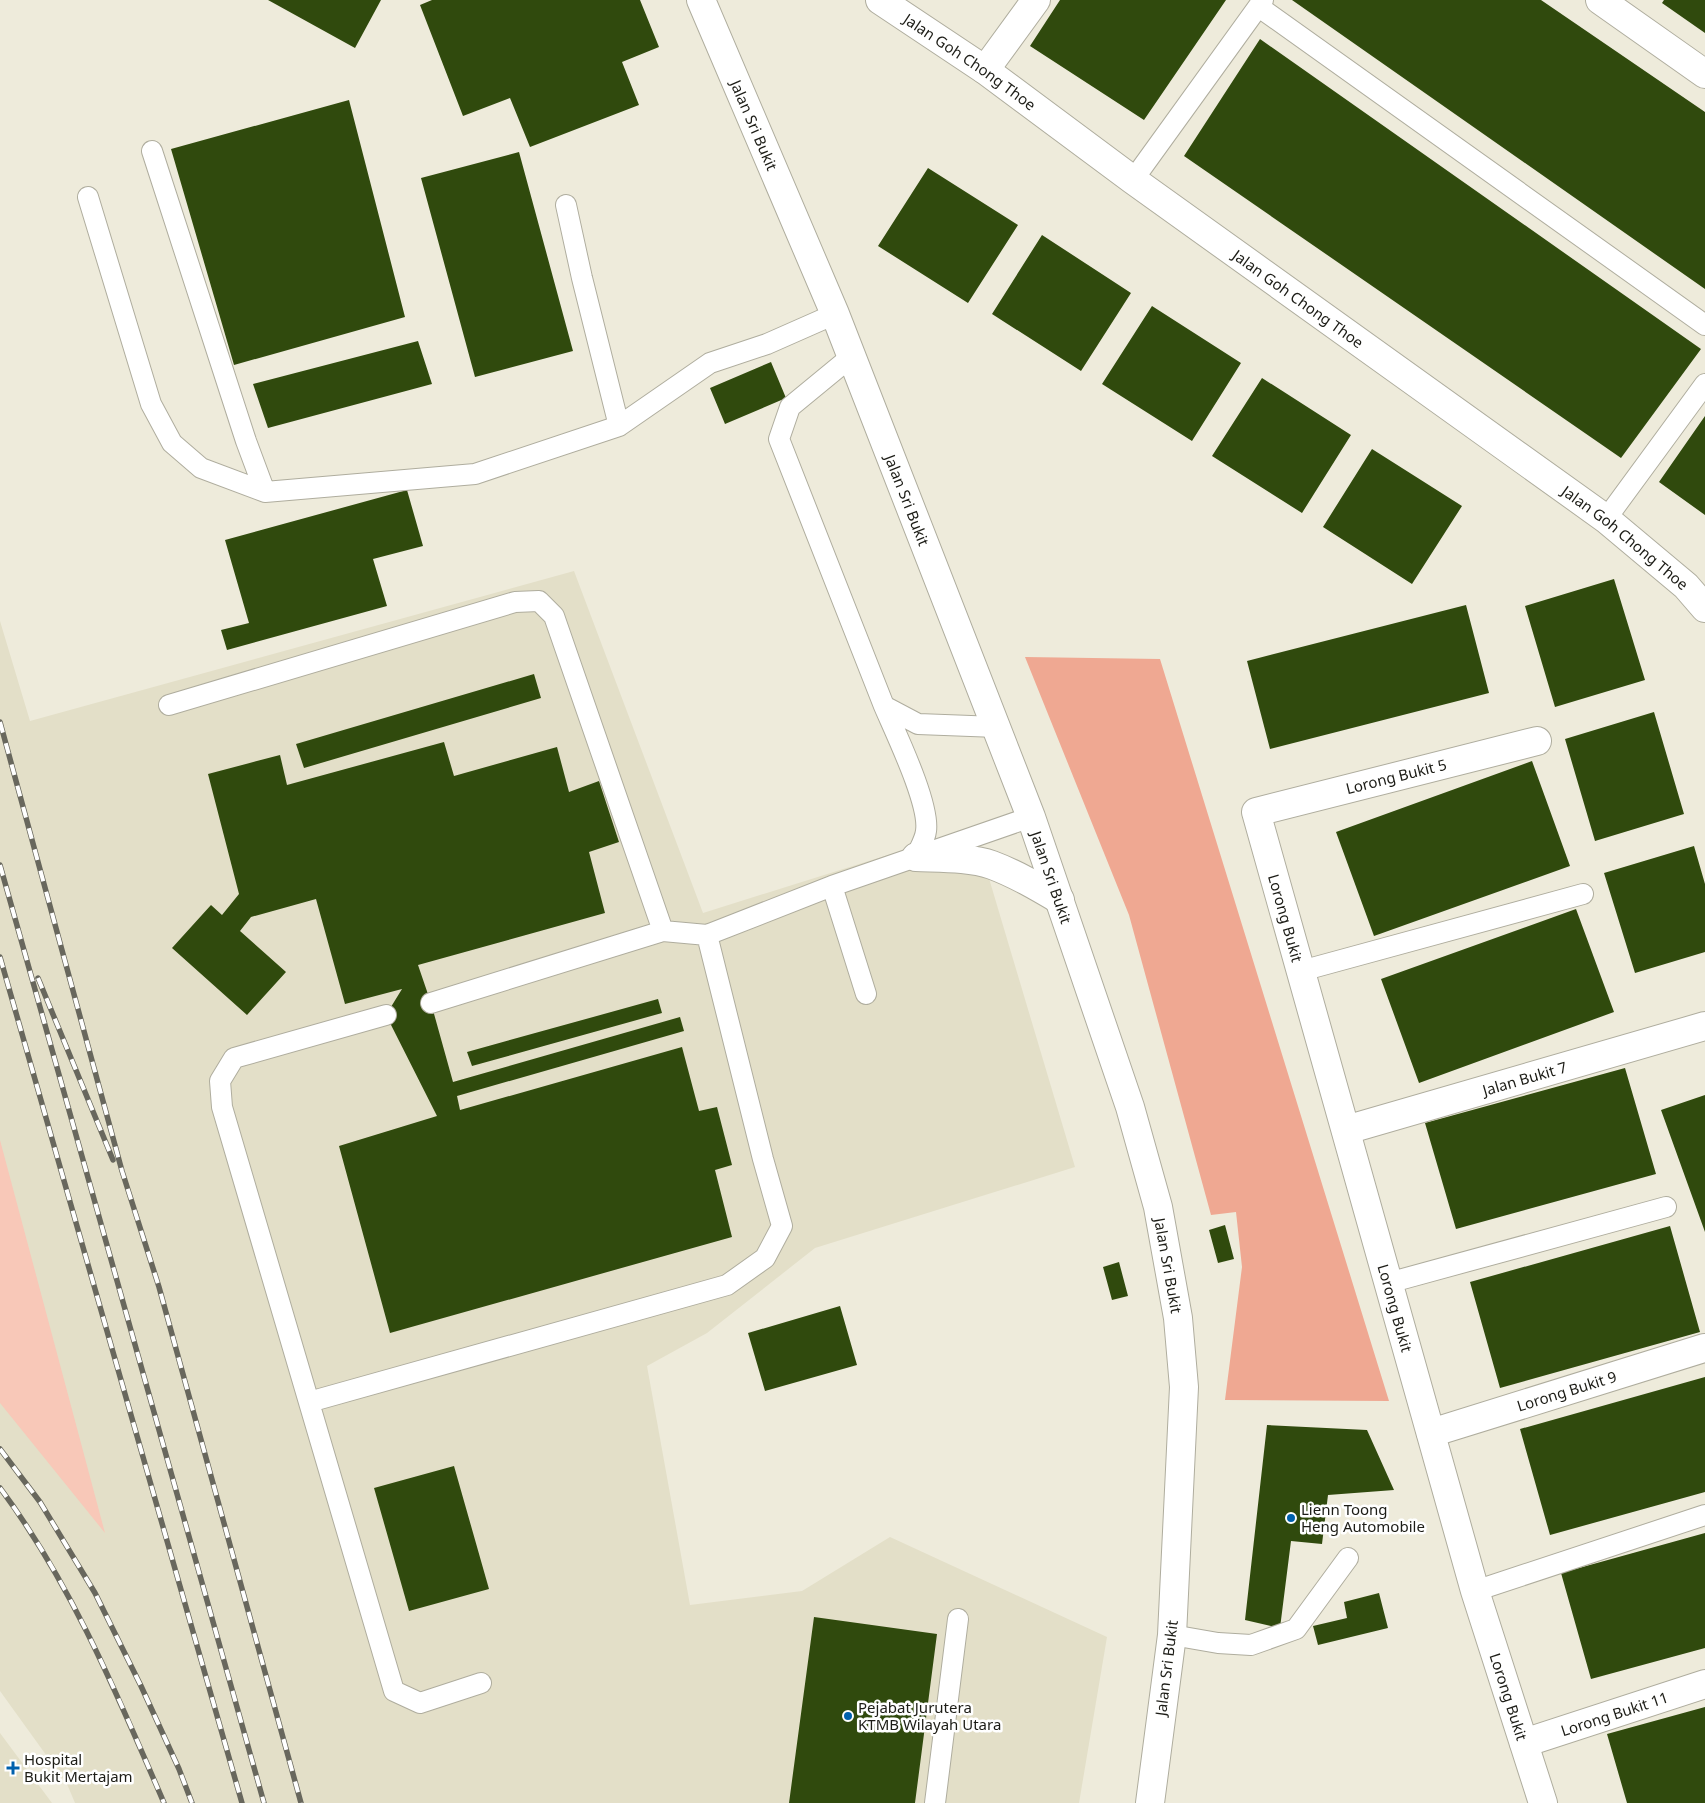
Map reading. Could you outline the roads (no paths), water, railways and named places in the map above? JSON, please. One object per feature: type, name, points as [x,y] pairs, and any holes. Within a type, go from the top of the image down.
[{"type":"street","name":"Jalan Sri Bukit","points":[[701,0],[836,314],[997,727],[1031,817],[1130,1107],[1158,1207],[1178,1318],[1184,1387],[1172,1635],[1150,1803]]},
{"type":"street","name":"Jalan Goh Chong Thoe","points":[[880,0],[985,70],[1134,180],[1606,519],[1686,586],[1705,608]]},
{"type":"street","points":[[985,70],[1036,0]]},
{"type":"street","points":[[1600,0],[1705,74]]},
{"type":"street","name":"Lorong Bukit 5","points":[[1256,812],[1537,741]]},
{"type":"street","name":"Lorong Bukit","points":[[1256,812],[1475,1591],[1543,1803]]},
{"type":"street","points":[[916,857],[990,864],[1030,882],[1060,900]]},
{"type":"street","name":"Jalan Bukit 7","points":[[1346,1130],[1705,1026]]},
{"type":"street","name":"Lorong Bukit 9","points":[[1431,1433],[1704,1348]]},
{"type":"street","name":"Lorong Bukit 11","points":[[1524,1743],[1705,1684]]},
{"type":"lane","points":[[1134,180],[1261,3],[1705,325]]},
{"type":"lane","points":[[152,151],[246,442],[265,492]]},
{"type":"lane","points":[[88,197],[152,404],[172,443],[201,468],[265,492],[475,474],[619,426],[710,364],[767,344],[836,314]]},
{"type":"lane","points":[[566,205],[619,426]]},
{"type":"lane","points":[[852,356],[790,408],[779,439],[924,806],[926,831],[916,857]]},
{"type":"lane","points":[[1606,519],[1705,384]]},
{"type":"lane","points":[[169,705],[515,602],[539,602],[554,616],[663,930]]},
{"type":"lane","points":[[884,706],[918,724],[997,727]]},
{"type":"lane","points":[[431,1003],[663,930],[707,935],[832,886],[1031,817]]},
{"type":"lane","points":[[832,886],[866,994]]},
{"type":"lane","points":[[1301,971],[1583,894]]},
{"type":"lane","points":[[309,1402],[727,1285],[765,1258],[782,1226],[760,1149],[707,935]]},
{"type":"lane","points":[[386,1015],[234,1058],[220,1081],[222,1107],[394,1691],[420,1703],[481,1683]]},
{"type":"lane","points":[[1388,1283],[1666,1207]]},
{"type":"lane","points":[[1475,1591],[1705,1515]]},
{"type":"lane","points":[[1172,1635],[1218,1643],[1251,1645],[1296,1629],[1348,1558]]},
{"type":"lane","points":[[935,1803],[958,1619]]},
{"type":"railway","points":[[0,722],[122,1171],[159,1287],[301,1803]]},
{"type":"railway","points":[[0,865],[264,1803]]},
{"type":"railway","points":[[0,957],[242,1803]]},
{"type":"railway","points":[[38,978],[113,1160]]},
{"type":"railway","points":[[0,1449],[40,1502],[95,1593],[141,1686],[179,1769],[192,1803]]},
{"type":"railway","points":[[0,1488],[26,1524],[71,1601],[129,1721],[164,1803]]},
{"type":"place","name":"Lienn Toong Heng Automobile","points":[[1291,1518]]},
{"type":"place","name":"Pejabat Jurutera KTMB Wilayah Utara","points":[[848,1716]]},
{"type":"place","name":"Hospital Bukit Mertajam","points":[[13,1768]]}]
